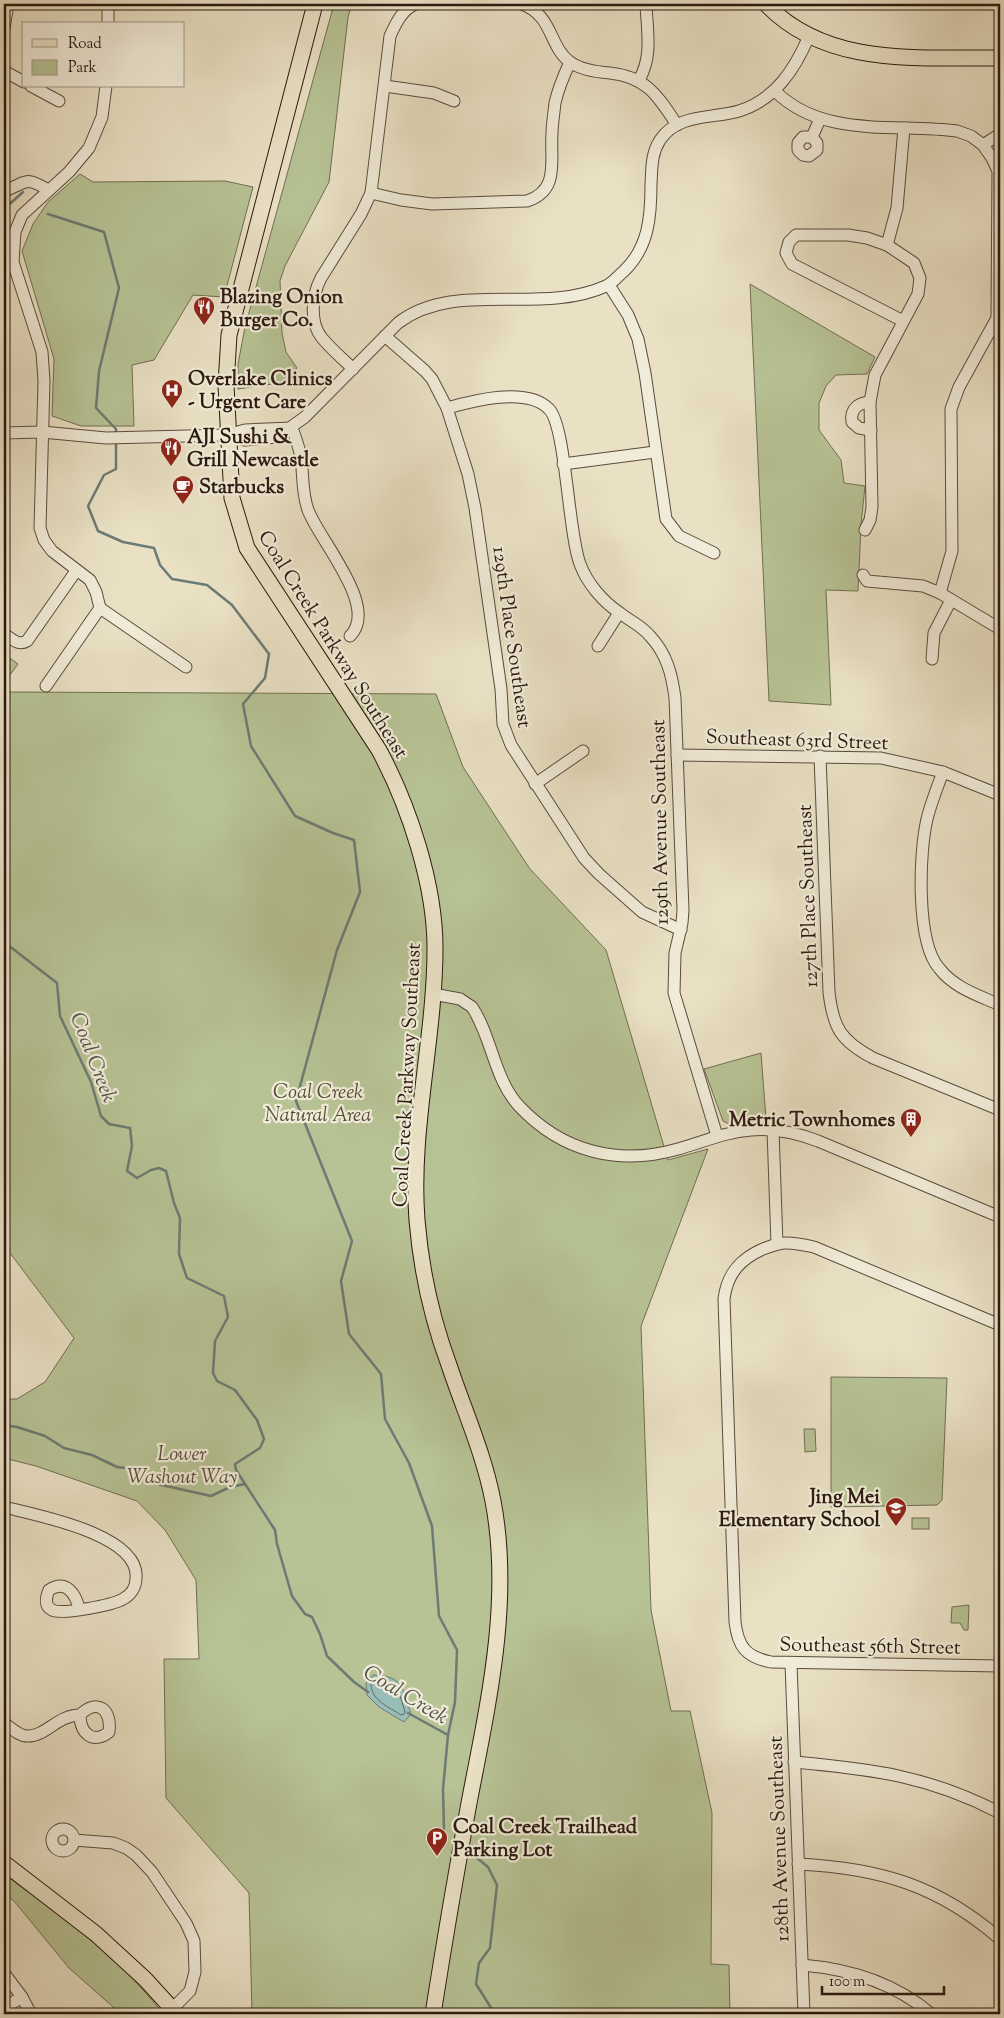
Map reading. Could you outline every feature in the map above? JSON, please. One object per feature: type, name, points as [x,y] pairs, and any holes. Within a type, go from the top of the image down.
[{"type":"main road","name":"Coal Creek Parkway Southeast","points":[[315,4],[229,336],[226,365],[227,435],[232,498],[247,548],[379,750],[394,777],[406,808],[422,861],[433,922],[435,947],[433,994],[417,1151],[417,1218],[425,1279],[439,1335],[473,1430],[493,1501],[500,1608],[490,1686],[433,2014]]},
{"type":"main road","points":[[766,4],[788,23],[809,36],[839,48],[874,55],[1000,58]]},
{"type":"main road","points":[[4,1863],[96,1934],[146,1979],[175,2011]]},
{"type":"street","points":[[4,28],[8,4]]},
{"type":"street","points":[[108,4],[108,22]]},
{"type":"street","points":[[524,4],[538,14],[546,23],[558,47],[570,62],[588,70],[622,75],[639,80],[652,90],[677,125]]},
{"type":"street","points":[[639,80],[646,68],[648,56],[646,4]]},
{"type":"street","points":[[353,369],[318,332],[314,311],[314,298],[319,283],[362,214],[371,192],[390,36],[399,18],[411,6]]},
{"type":"street","points":[[4,433],[42,432],[106,438],[227,435],[277,437],[305,417],[408,315],[423,308],[448,302],[561,299],[589,293],[609,285],[630,265],[643,243],[651,216],[652,163],[654,152],[660,140],[677,125],[696,118],[738,111],[758,102],[775,91],[796,64],[809,36]]},
{"type":"street","points":[[371,192],[401,200],[432,204],[527,201],[536,198],[543,192],[550,178],[556,101],[570,62]]},
{"type":"street","points":[[4,72],[22,81]]},
{"type":"street","points":[[385,86],[434,93],[454,101]]},
{"type":"street","points":[[35,88],[59,101]]},
{"type":"street","points":[[106,88],[102,117],[92,142],[80,160],[22,215],[15,232],[13,262],[42,352],[44,381],[40,528],[44,540],[52,552],[90,580],[96,592],[100,608],[186,667]]},
{"type":"street","points":[[775,91],[789,103],[820,119],[844,125],[957,131],[971,136],[983,145],[998,171],[999,319],[959,387],[951,409],[952,551],[940,593]]},
{"type":"street","points":[[812,138],[820,119]]},
{"type":"street","points":[[887,245],[897,208],[904,128]]},
{"type":"street","points":[[983,145],[1000,134]]},
{"type":"street","points":[[4,191],[23,182],[30,181],[48,190]]},
{"type":"street","points":[[865,530],[870,520],[872,508],[870,402],[875,375],[918,294],[920,278],[914,263],[887,245],[860,236],[804,234],[796,235],[792,238],[786,253],[788,259],[798,268],[903,321]]},
{"type":"street","points":[[609,285],[628,315],[638,339],[645,373],[666,519],[673,530],[688,541],[714,553]]},
{"type":"street","name":"129th Place Southeast","points":[[385,336],[425,371],[440,393],[468,474],[474,501],[501,689],[503,724],[511,745],[584,858],[642,912],[681,930]]},
{"type":"street","name":"129th Avenue Southeast","points":[[446,408],[487,398],[525,398],[542,404],[549,409],[556,423],[574,542],[581,566],[596,590],[619,613],[646,632],[665,656],[673,683],[675,698],[682,910],[681,930],[675,953],[674,993],[717,1136]]},
{"type":"street","points":[[870,402],[856,406],[851,417],[852,422],[859,428],[870,430]]},
{"type":"street","points":[[292,428],[300,454],[302,483],[308,509],[316,529],[352,588],[358,617],[355,631],[350,636]]},
{"type":"street","points":[[563,464],[655,452]]},
{"type":"street","points":[[4,634],[22,644],[27,641],[76,571]]},
{"type":"street","points":[[863,575],[867,581],[923,586],[940,593],[1000,629]]},
{"type":"street","points":[[932,660],[934,633],[951,600]]},
{"type":"street","points":[[46,686],[100,608]]},
{"type":"street","points":[[598,646],[619,613]]},
{"type":"street","points":[[535,784],[583,751]]},
{"type":"street","name":"Southeast 63rd Street","points":[[677,755],[881,758],[943,772],[1000,795]]},
{"type":"street","name":"127th Place Southeast","points":[[820,756],[829,992],[831,1012],[839,1032],[860,1051],[873,1058],[1000,1110]]},
{"type":"street","points":[[943,772],[927,819],[921,854],[924,935],[931,957],[938,967],[958,986],[1000,1005]]},
{"type":"street","points":[[433,994],[460,999],[472,1007],[509,1093],[528,1115],[557,1137],[570,1144],[596,1153],[634,1156],[665,1153],[717,1136],[753,1130],[773,1130],[800,1134],[1000,1217]]},
{"type":"street","points":[[773,1130],[778,1244],[787,1243],[814,1247],[1000,1325]]},
{"type":"street","name":"Southeast 56th Street","points":[[778,1244],[751,1255],[742,1261],[729,1278],[724,1299],[735,1622],[736,1633],[743,1648],[748,1653],[762,1660],[791,1663],[1000,1666]]},
{"type":"street","points":[[4,1507],[78,1526],[100,1536],[121,1549],[132,1560],[137,1577],[135,1587],[130,1594],[114,1604],[80,1609]]},
{"type":"street","name":"128th Avenue Southeast","points":[[791,1663],[804,2014]]},
{"type":"street","points":[[4,1723],[22,1735],[28,1736],[38,1734],[69,1715],[80,1715]]},
{"type":"street","points":[[794,1762],[888,1772],[948,1789],[1000,1812]]},
{"type":"street","points":[[74,1840],[112,1843],[126,1848],[136,1855],[152,1872],[186,1923],[194,1941],[196,1972],[190,1991],[175,2011]]},
{"type":"street","points":[[798,1864],[856,1868],[916,1886],[958,1907],[981,1922],[1000,1939]]},
{"type":"street","points":[[802,1965],[831,1968],[872,1979],[892,1987],[914,2000],[931,2014]]},
{"type":"street","points":[[4,1973],[22,1997],[31,2014]]},
{"type":"street","points":[[4,2008],[22,1997]]},
{"type":"green space","points":[[334,4],[352,4],[348,17],[329,182],[285,266],[280,281],[282,333],[286,352],[297,368],[279,383],[238,389],[238,364],[245,327]]},
{"type":"green space","points":[[80,174],[93,182],[225,181],[253,187],[224,297],[193,295],[154,360],[132,365],[134,426],[81,426],[52,416],[54,359],[22,251],[33,224],[48,202]]},
{"type":"green space","points":[[750,284],[875,357],[867,374],[836,375],[826,386],[819,403],[819,430],[841,460],[844,483],[865,486],[858,591],[826,590],[831,705],[769,701]]},
{"type":"green space","points":[[4,654],[18,664],[4,683]]},
{"type":"green space","name":"Coal Creek Natural Area","points":[[4,692],[436,694],[463,767],[530,869],[606,950],[668,1160],[708,1149],[641,1326],[651,1610],[671,1711],[690,1711],[712,1813],[711,1964],[729,1965],[730,2014],[431,2014],[361,2012],[360,2014],[252,2014],[249,1893],[166,1798],[164,1659],[199,1659],[196,1580],[165,1530],[137,1501],[36,1466],[4,1458],[4,1399],[17,1399],[45,1382],[74,1338],[4,1245]]},
{"type":"green space","points":[[761,1053],[766,1119],[729,1124],[723,1121],[704,1069]]},
{"type":"green space","points":[[831,1377],[947,1378],[942,1500],[937,1505],[831,1507]]},
{"type":"green space","points":[[804,1429],[815,1429],[816,1451],[805,1452]]},
{"type":"green space","points":[[912,1518],[929,1518],[929,1529],[912,1529]]},
{"type":"green space","points":[[969,1605],[968,1630],[964,1630],[960,1623],[951,1623],[952,1607]]},
{"type":"green space","points":[[4,1874],[68,1922],[109,1956],[146,1993],[163,2014],[121,2014],[69,1968],[14,1901],[4,1894]]},
{"type":"water","points":[[373,1675],[391,1678],[400,1685],[411,1714],[404,1722],[379,1707],[367,1695],[366,1683]]},
{"type":"waterway","points":[[4,209],[23,192]]},
{"type":"waterway","points":[[48,214],[104,232],[119,288],[99,371],[96,408],[116,429],[116,435]]},
{"type":"waterway","points":[[116,441],[116,469],[104,475],[88,506],[98,531],[123,542],[154,548],[160,565],[172,579],[207,585],[232,605],[269,654],[265,678],[243,704],[251,746],[295,816],[354,840],[360,892],[337,950],[296,1101],[352,1241],[341,1281],[349,1334],[381,1374],[385,1419],[409,1463],[432,1526],[439,1616],[457,1650],[455,1702],[448,1735]]},
{"type":"waterway","name":"Coal Creek","points":[[4,942],[57,983],[60,1016],[91,1082],[101,1116],[109,1124],[130,1128],[132,1146],[127,1171],[137,1178],[159,1168],[166,1171],[180,1218],[179,1254],[187,1278],[224,1296],[228,1317],[215,1341],[213,1373],[217,1381],[235,1390],[257,1420],[264,1439],[260,1448],[235,1464],[236,1470],[275,1530],[277,1544],[292,1596],[305,1614],[312,1617],[327,1656],[354,1682],[368,1692]]},
{"type":"waterway","points":[[4,1425],[45,1436],[64,1448],[92,1455],[117,1467],[135,1469],[148,1482],[211,1496],[230,1487],[245,1484]]},
{"type":"waterway","name":"Coal Creek","points":[[408,1713],[448,1735],[443,1789],[444,1830]]},
{"type":"waterway","name":"Coal Creek","points":[[477,1858],[488,1867],[497,1885],[490,1948],[479,1963],[476,1984],[495,2014]]},
{"type":"place","name":"Blazing Onion Burger Co.","points":[[204,326]]},
{"type":"place","name":"Overlake Clinics - Urgent Care","points":[[172,409]]},
{"type":"place","name":"AJI Sushi & Grill Newcastle","points":[[171,467]]},
{"type":"place","name":"Starbucks","points":[[183,505]]},
{"type":"place","name":"Metric Townhomes","points":[[911,1138]]},
{"type":"place","name":"Jing Mei Elementary School","points":[[896,1527]]},
{"type":"place","name":"Coal Creek Trailhead Parking Lot","points":[[437,1857]]},
{"type":"park label","name":"Lower Washout Way","points":[[182,1464]]}]
